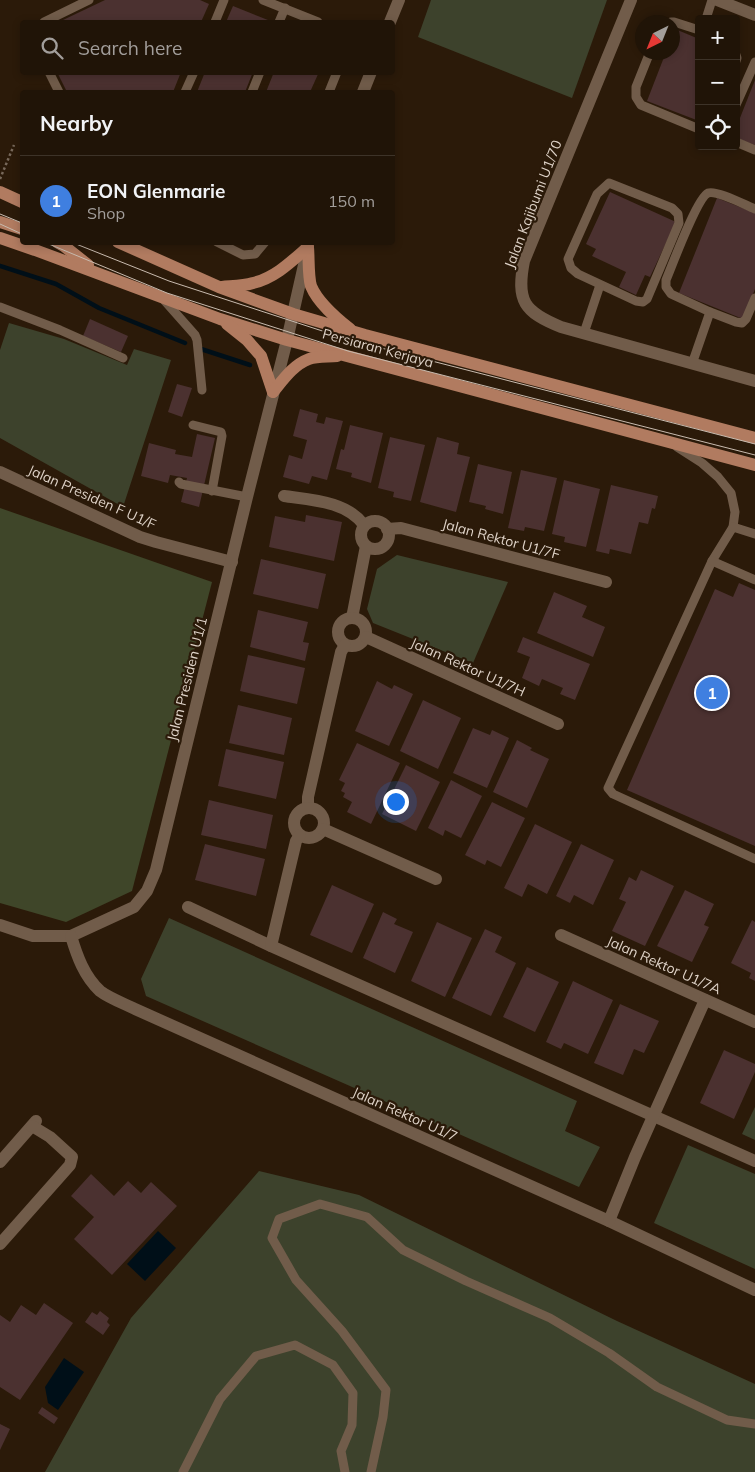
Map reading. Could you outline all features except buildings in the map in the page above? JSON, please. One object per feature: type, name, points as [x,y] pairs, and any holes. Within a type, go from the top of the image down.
[{"type":"main road","points":[[0,192],[20,201]]},
{"type":"main road","points":[[0,197],[20,202]]},
{"type":"main road","points":[[0,222],[20,228]]},
{"type":"main road","name":"Persiaran Kerjaya","points":[[0,238],[220,319],[287,340],[346,354],[755,465]]},
{"type":"main road","points":[[62,245],[97,273]]},
{"type":"main road","name":"Persiaran Kerjaya","points":[[125,245],[219,287],[293,314],[354,332],[755,438]]},
{"type":"main road","points":[[219,287],[253,284],[263,280],[281,271],[309,245]]},
{"type":"main road","points":[[309,245],[311,284],[318,298],[339,320],[354,332]]},
{"type":"main road","points":[[220,319],[247,340],[261,356],[274,392]]},
{"type":"main road","points":[[274,392],[291,370],[301,362],[346,354]]},
{"type":"street","points":[[391,20],[399,0]]},
{"type":"street","name":"Jalan Kajibumi U1/70","points":[[632,0],[524,262],[520,279],[522,299],[530,309],[543,319],[584,333],[755,380]]},
{"type":"street","points":[[717,0],[755,15]]},
{"type":"street","points":[[364,90],[370,75]]},
{"type":"street","name":"Jalan Presiden U1/1","points":[[0,925],[33,936],[71,936],[134,907],[147,891],[156,870],[309,245]]},
{"type":"street","name":"Jalan Presiden F U1/F","points":[[0,472],[140,537],[232,562]]},
{"type":"street","points":[[284,496],[335,505],[358,517],[364,525]]},
{"type":"street","points":[[377,521],[388,528],[389,538],[384,546],[375,549],[366,546],[360,534],[364,525],[377,521]]},
{"type":"street","name":"Jalan Rektor U1/7F","points":[[388,528],[401,528],[606,582]]},
{"type":"street","points":[[352,618],[366,546]]},
{"type":"street","points":[[352,618],[364,624],[366,632],[366,637],[357,646],[345,644],[339,638],[339,629],[344,621],[352,618]]},
{"type":"street","name":"Jalan Rektor U1/7H","points":[[366,637],[558,724]]},
{"type":"street","points":[[308,808],[308,797],[321,739],[341,652],[345,644]]},
{"type":"street","points":[[308,808],[318,811],[323,819],[323,829],[317,836],[313,837],[304,837],[295,828],[295,819],[300,811],[308,808]]},
{"type":"street","points":[[323,829],[436,879]]},
{"type":"street","points":[[270,946],[296,841],[300,835]]},
{"type":"street","points":[[188,908],[755,1161]]},
{"type":"street","name":"Jalan Rektor U1/7","points":[[71,936],[79,961],[101,992],[153,1018],[609,1221],[755,1290]]},
{"type":"street","name":"Jalan Rektor U1/7A","points":[[561,936],[755,1022]]},
{"type":"street","points":[[609,1221],[635,1157],[705,1000]]},
{"type":"street","points":[[0,1162],[34,1123],[72,1157],[70,1165],[0,1244]]},
{"type":"lane","points":[[48,20],[89,0]]},
{"type":"lane","points":[[215,20],[224,0]]},
{"type":"lane","points":[[263,0],[313,20]]},
{"type":"lane","points":[[707,15],[712,0]]},
{"type":"lane","points":[[280,20],[284,8]]},
{"type":"lane","points":[[680,24],[695,29]]},
{"type":"lane","points":[[647,60],[636,87],[636,97],[641,105],[695,127]]},
{"type":"lane","points":[[740,96],[755,62]]},
{"type":"lane","points":[[50,75],[58,90]]},
{"type":"lane","points":[[186,90],[193,75]]},
{"type":"lane","points":[[253,90],[259,75]]},
{"type":"lane","points":[[329,90],[336,75]]},
{"type":"lane","points":[[740,144],[755,150]]},
{"type":"lane","points":[[608,183],[672,208],[678,214],[679,223],[648,299],[643,302],[636,301],[600,285],[578,274],[571,268],[568,258],[597,194],[602,188],[608,183]]},
{"type":"lane","points":[[755,209],[716,193],[708,193],[702,198],[682,239],[666,280],[666,287],[671,294],[736,322],[742,323],[746,318],[755,298]]},
{"type":"lane","points":[[223,245],[243,256],[255,254],[262,245]]},
{"type":"lane","points":[[584,333],[600,285]]},
{"type":"lane","points":[[162,298],[195,335],[202,390]]},
{"type":"lane","points":[[0,307],[60,330],[123,358]]},
{"type":"lane","points":[[692,364],[710,312]]},
{"type":"lane","points":[[193,425],[220,432],[222,436],[212,491]]},
{"type":"lane","points":[[669,443],[702,463],[731,492],[735,512],[733,527],[712,561],[608,788],[613,794],[755,859]]},
{"type":"lane","points":[[179,482],[212,491],[247,497]]},
{"type":"lane","points":[[733,527],[755,534]]},
{"type":"lane","points":[[712,561],[755,580]]},
{"type":"lane","points":[[371,1472],[383,1417],[386,1390],[342,1330],[296,1280],[272,1238],[279,1219],[320,1204],[367,1217],[403,1250],[466,1281],[550,1318],[609,1353],[657,1387],[727,1420],[755,1424]]},
{"type":"lane","points":[[183,1472],[220,1399],[256,1356],[295,1345],[333,1365],[353,1393],[352,1425],[341,1451],[345,1472]]},
{"type":"path","points":[[2,176],[14,145]]},
{"type":"green space","points":[[431,0],[607,0],[572,98],[418,37]]},
{"type":"green space","points":[[9,323],[64,339],[127,365],[134,349],[171,360],[123,507],[0,438],[0,350]]},
{"type":"green space","points":[[0,508],[212,582],[132,891],[66,922],[0,903]]},
{"type":"green space","points":[[397,555],[508,582],[473,663],[373,623],[367,609],[377,569]]},
{"type":"green space","points":[[169,918],[577,1101],[565,1131],[600,1147],[579,1187],[146,996],[141,979]]},
{"type":"green space","points":[[755,1107],[755,1140],[742,1134]]},
{"type":"green space","points":[[688,1145],[755,1174],[755,1269],[654,1223]]},
{"type":"green space","points":[[259,1171],[359,1195],[617,1321],[755,1384],[755,1472],[45,1472],[131,1318]]},
{"type":"shaded area","points":[[158,1231],[176,1248],[145,1281],[127,1264]]},
{"type":"shaded area","points":[[64,1358],[84,1372],[58,1410],[48,1403],[45,1387]]},
{"type":"waterway","points":[[0,266],[56,284],[99,308],[185,343]]},
{"type":"waterway","points":[[201,349],[250,365]]},
{"type":"tram line","points":[[0,214],[20,222]]},
{"type":"tram line","points":[[0,224],[20,233]]},
{"type":"tram line","points":[[51,245],[167,293],[348,351],[755,455]]},
{"type":"tram line","points":[[79,245],[169,281],[350,340],[755,444]]},
{"type":"place","name":"EON Glenmarie","points":[[712,693]]}]
